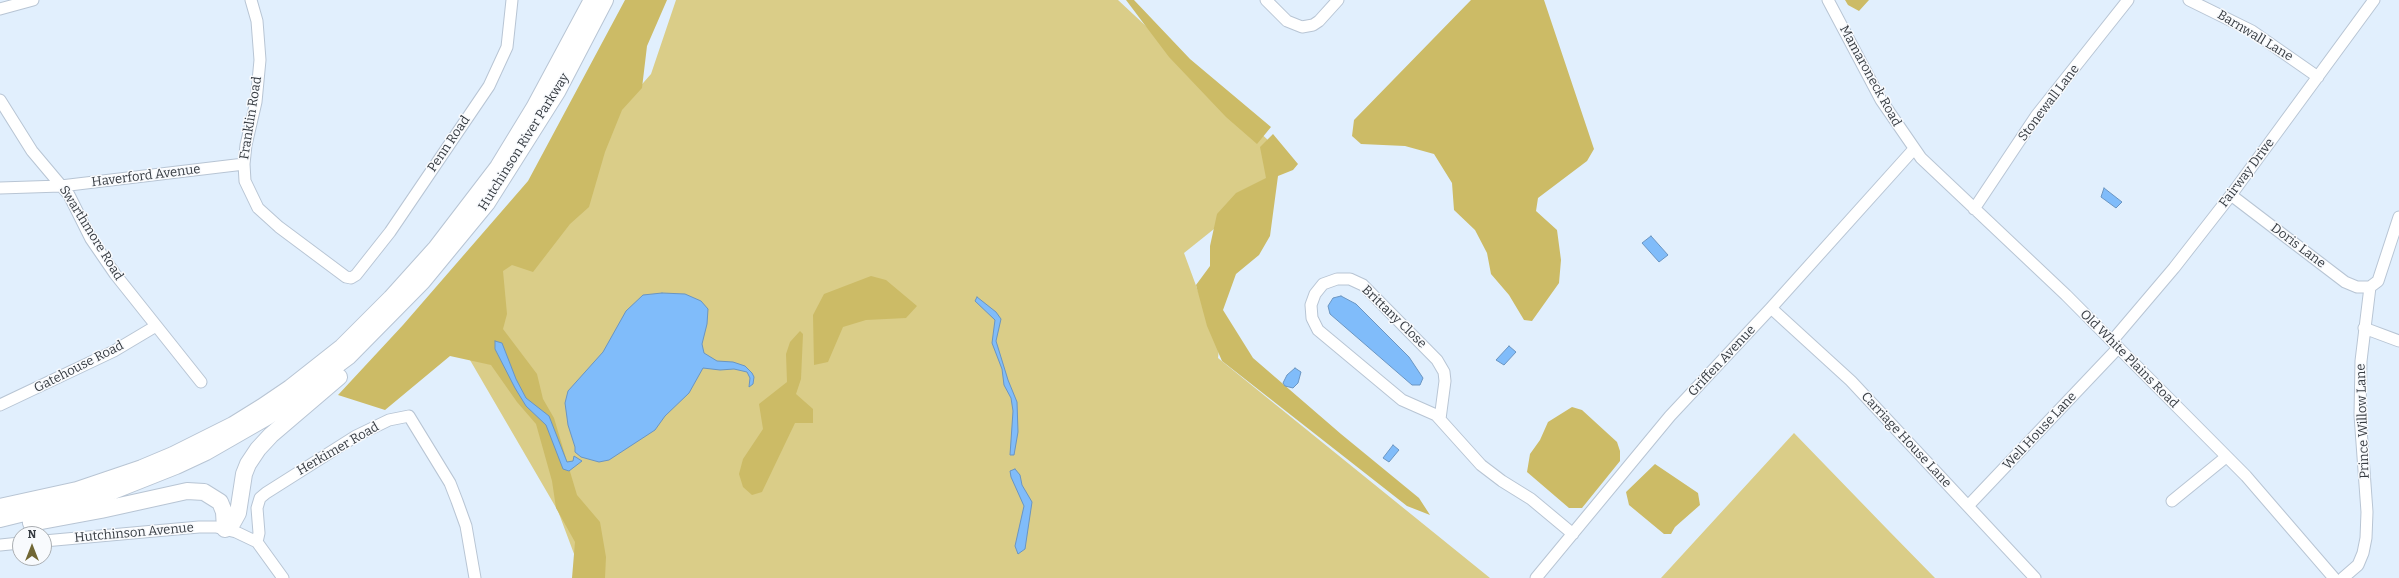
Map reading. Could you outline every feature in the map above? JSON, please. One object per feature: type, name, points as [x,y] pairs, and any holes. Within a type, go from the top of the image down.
[{"type":"highway","name":"Hutchinson River Parkway","points":[[0,507],[104,482],[179,452],[233,425],[262,407],[290,388],[342,346],[391,298],[436,248],[498,167],[534,108],[592,0]]},
{"type":"highway","name":"Hutchinson River Parkway","points":[[0,519],[79,501],[145,479],[206,452],[267,417],[323,378],[374,333],[422,282],[476,218],[542,119],[605,0]]},
{"type":"highway","points":[[225,529],[233,522],[238,513],[244,474],[248,464],[258,449],[271,435],[310,403],[367,350],[434,275],[476,218]]},
{"type":"highway","points":[[0,528],[101,510],[187,490],[204,492],[220,502],[224,512],[225,529]]},
{"type":"street","points":[[0,9],[33,0]]},
{"type":"street","name":"Franklin Road","points":[[251,0],[257,21],[260,60],[256,102],[244,164],[245,181],[258,208],[279,227],[346,277],[356,275]]},
{"type":"street","name":"Penn Road","points":[[356,275],[390,232],[490,86],[507,47],[512,0]]},
{"type":"street","points":[[1266,0],[1287,21],[1302,27],[1313,25],[1319,21],[1338,0]]},
{"type":"street","name":"Mamaroneck Road","points":[[1828,0],[1881,100],[1914,150]]},
{"type":"street","name":"Stonewall Lane","points":[[1974,209],[2036,116],[2128,0]]},
{"type":"street","name":"Barnwall Lane","points":[[2189,0],[2252,31],[2318,77]]},
{"type":"street","name":"Fairway Drive","points":[[2113,348],[2231,194],[2374,0]]},
{"type":"street","name":"Swarthmore Road","points":[[0,100],[32,150],[69,195],[91,239],[115,274],[201,382]]},
{"type":"street","name":"Old White Plains Road","points":[[1914,150],[2113,348],[2246,476],[2334,578]]},
{"type":"street","name":"Griffen Avenue","points":[[1536,578],[1670,416],[1771,308],[1914,150]]},
{"type":"street","name":"Haverford Avenue","points":[[0,188],[61,186],[244,164]]},
{"type":"street","name":"Doris Lane","points":[[2231,194],[2345,282],[2357,287],[2370,287]]},
{"type":"street","name":"Prince Willow Lane","points":[[2343,578],[2358,565],[2363,553],[2366,538],[2367,512],[2360,415],[2361,361],[2370,287],[2378,282],[2399,217]]},
{"type":"street","name":"Brittany Close","points":[[1440,419],[1445,381],[1444,372],[1437,360],[1363,286],[1350,279],[1337,279],[1323,284],[1315,294],[1311,305],[1312,318],[1318,330],[1402,400],[1436,415],[1481,465],[1502,482],[1531,499],[1573,534]]},
{"type":"street","name":"Carriage House Lane","points":[[1771,308],[1851,382],[2035,578]]},
{"type":"street","name":"Gatehouse Road","points":[[0,405],[114,350],[156,326]]},
{"type":"street","points":[[2364,328],[2399,341]]},
{"type":"street","name":"Well House Lane","points":[[1968,506],[2113,348]]},
{"type":"street","name":"Herkimer Road","points":[[258,542],[259,532],[257,508],[260,498],[356,436],[389,420],[409,416],[450,483],[466,526],[475,578]]},
{"type":"street","points":[[2172,501],[2226,457]]},
{"type":"street","name":"Hutchinson Avenue","points":[[52,540],[199,527],[225,529],[258,542]]},
{"type":"street","points":[[258,542],[283,578]]},
{"type":"street","points":[[0,545],[12,544]]},
{"type":"shaded area","points":[[625,0],[667,0],[647,46],[642,88],[622,110],[605,152],[589,207],[570,224],[533,272],[512,265],[503,271],[507,314],[503,329],[537,374],[543,399],[554,418],[577,495],[600,522],[606,557],[605,578],[572,578],[575,542],[556,508],[552,481],[536,424],[517,402],[491,365],[450,356],[385,410],[338,395],[403,325],[528,181]]},
{"type":"shaded area","points":[[676,0],[1118,0],[1269,141],[1274,181],[1184,253],[1219,348],[1218,358],[1490,578],[583,578],[558,511],[442,312],[651,74]]},
{"type":"shaded area","points":[[1126,0],[1134,0],[1190,59],[1271,127],[1257,144],[1226,117],[1169,57]]},
{"type":"shaded area","points":[[1471,0],[1544,0],[1594,149],[1587,161],[1538,198],[1536,211],[1557,230],[1561,260],[1559,283],[1532,321],[1524,320],[1509,295],[1491,274],[1487,253],[1475,230],[1454,210],[1452,183],[1434,154],[1405,146],[1361,144],[1352,136],[1354,120]]},
{"type":"shaded area","points":[[1845,0],[1869,0],[1859,11],[1848,5]]},
{"type":"shaded area","points":[[1273,134],[1298,164],[1293,170],[1278,176],[1270,236],[1259,255],[1236,274],[1223,310],[1253,358],[1341,434],[1419,498],[1430,515],[1407,506],[1222,361],[1207,326],[1196,285],[1210,266],[1210,246],[1217,214],[1236,193],[1266,178],[1260,147]]},
{"type":"shaded area","points":[[871,276],[886,280],[917,306],[906,318],[866,320],[843,327],[828,362],[814,365],[813,315],[824,294]]},
{"type":"shaded area","points":[[800,331],[803,334],[801,379],[796,394],[813,409],[813,423],[795,423],[762,492],[752,495],[743,487],[739,474],[743,459],[763,429],[759,404],[787,382],[786,354],[790,342]]},
{"type":"shaded area","points":[[1572,407],[1582,410],[1617,442],[1620,451],[1620,461],[1582,508],[1569,508],[1527,472],[1530,454],[1540,440],[1548,422]]},
{"type":"shaded area","points":[[1794,433],[1888,530],[1935,578],[1661,578]]},
{"type":"shaded area","points":[[1655,464],[1698,493],[1700,505],[1675,527],[1671,534],[1664,534],[1629,505],[1626,492]]},
{"type":"water","points":[[2104,188],[2122,202],[2116,208],[2101,197]]},
{"type":"water","points":[[1651,236],[1668,255],[1659,262],[1642,243]]},
{"type":"water","points":[[662,293],[685,294],[701,301],[708,309],[707,324],[702,344],[704,353],[717,361],[733,362],[745,366],[754,377],[753,384],[749,387],[750,378],[747,372],[734,369],[720,370],[703,368],[689,393],[665,416],[655,430],[609,460],[599,462],[581,457],[575,452],[575,447],[568,425],[565,403],[568,391],[603,352],[626,311],[643,295]]},
{"type":"water","points":[[1341,296],[1356,304],[1409,357],[1423,378],[1420,385],[1412,385],[1330,314],[1328,306],[1333,298]]},
{"type":"water","points":[[977,297],[996,312],[1001,319],[996,341],[1008,380],[1017,402],[1018,432],[1014,455],[1010,455],[1013,411],[1011,398],[1004,385],[1002,369],[992,343],[995,320],[975,301]]},
{"type":"water","points":[[495,341],[502,343],[516,379],[526,398],[549,416],[567,462],[573,461],[574,456],[582,461],[569,471],[563,469],[546,425],[526,406],[515,388],[495,349]]},
{"type":"water","points":[[1509,346],[1516,352],[1504,365],[1496,360]]},
{"type":"water","points":[[1295,368],[1301,372],[1298,383],[1293,388],[1285,386],[1283,383],[1287,375]]},
{"type":"water","points":[[1393,445],[1399,450],[1389,462],[1383,458]]},
{"type":"water","points":[[1015,469],[1020,475],[1022,485],[1032,502],[1025,549],[1018,554],[1015,546],[1024,506],[1011,477],[1010,471]]}]
